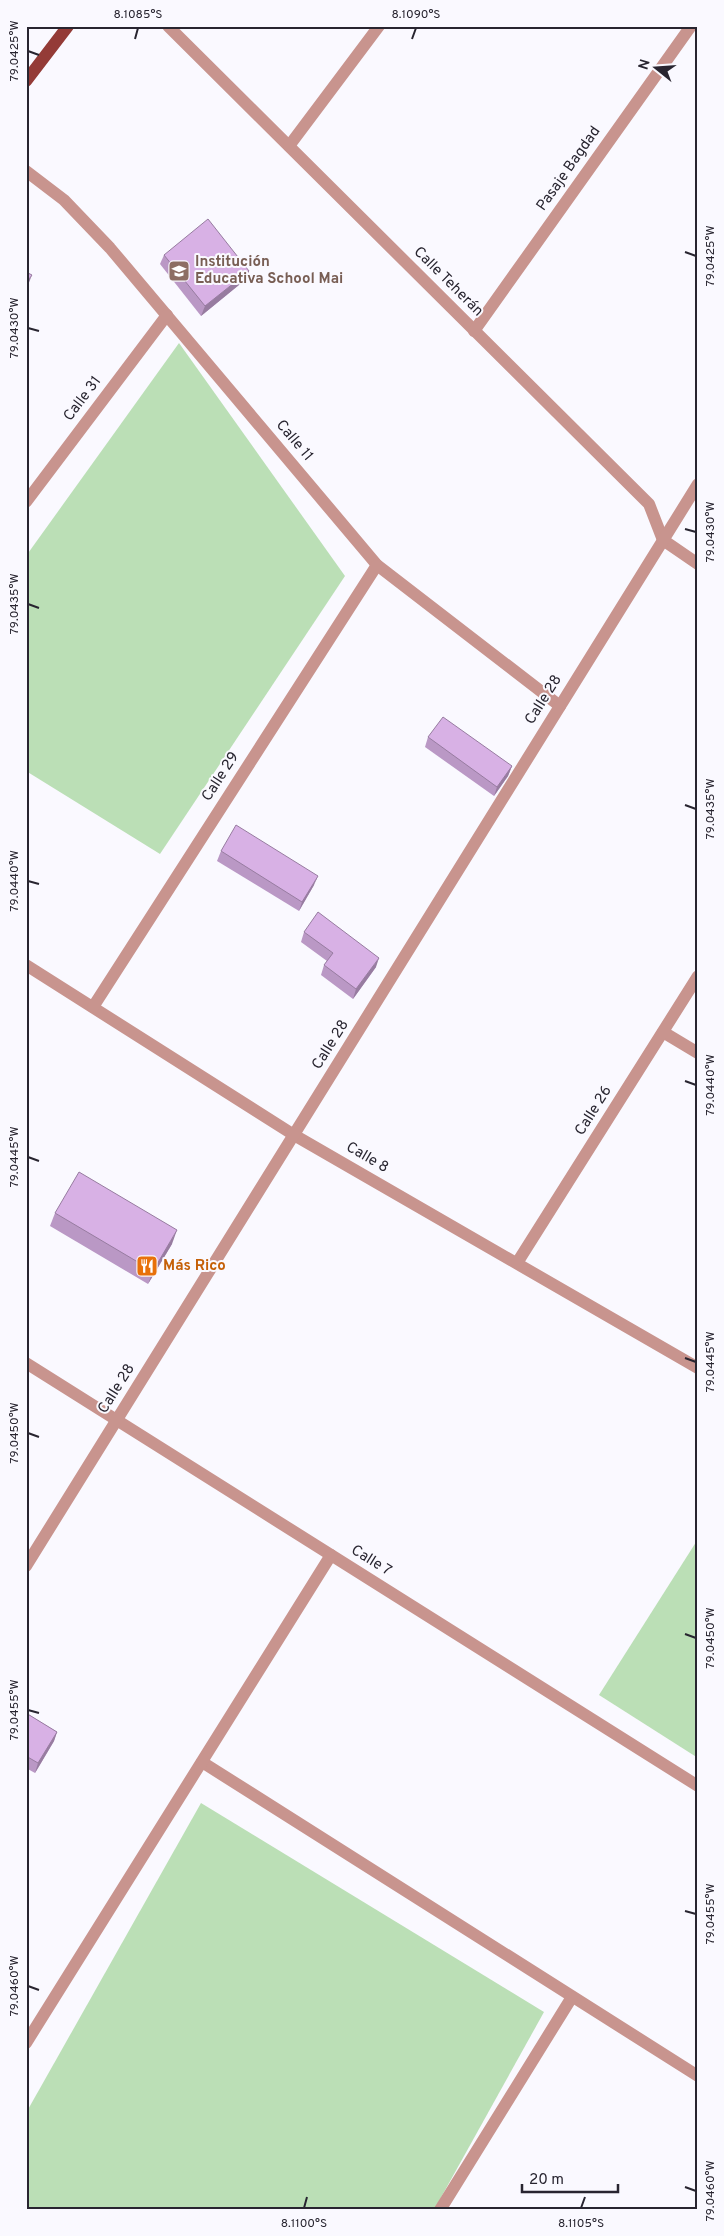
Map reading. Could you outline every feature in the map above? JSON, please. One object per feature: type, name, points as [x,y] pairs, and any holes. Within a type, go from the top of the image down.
[{"type":"main road","points":[[26,81],[68,26]]},
{"type":"street","name":"Calle Teherán","points":[[168,26],[649,504],[663,540]]},
{"type":"street","points":[[288,146],[379,26]]},
{"type":"street","name":"Pasaje Bagdad","points":[[474,331],[691,26]]},
{"type":"street","name":"Calle 11","points":[[26,171],[64,200],[110,248],[377,565],[560,706]]},
{"type":"street","name":"Calle 31","points":[[26,502],[167,314]]},
{"type":"street","name":"Calle 28","points":[[26,1566],[698,484]]},
{"type":"street","points":[[663,540],[698,564]]},
{"type":"street","name":"Calle 29","points":[[93,1007],[377,565]]},
{"type":"street","name":"Calle 8","points":[[26,965],[294,1135],[698,1368]]},
{"type":"street","name":"Calle 26","points":[[517,1263],[698,976]]},
{"type":"street","points":[[663,1032],[698,1053]]},
{"type":"street","name":"Calle 7","points":[[26,1363],[698,1786]]},
{"type":"street","points":[[26,2043],[332,1555]]},
{"type":"street","points":[[202,1762],[698,2076]]},
{"type":"street","points":[[440,2210],[572,1997]]},
{"type":"green space","points":[[179,343],[345,576],[160,854],[26,771],[26,556]]},
{"type":"green space","points":[[698,1539],[698,1758],[599,1695]]},
{"type":"green space","points":[[201,1803],[544,2012],[434,2210],[26,2210],[26,2113]]},
{"type":"building","points":[[208,219],[249,271],[205,306],[164,255]]},
{"type":"building","points":[[26,272],[32,275],[26,283]]},
{"type":"building","points":[[443,717],[512,766],[497,787],[428,737]]},
{"type":"building","points":[[236,825],[318,876],[302,902],[221,851]]},
{"type":"building","points":[[318,912],[379,958],[356,989],[324,965],[333,953],[304,932]]},
{"type":"building","points":[[79,1172],[177,1230],[153,1271],[55,1213]]},
{"type":"building","points":[[26,1713],[57,1732],[38,1763],[26,1756]]},
{"type":"place","name":"Institución Educativa School Mai","points":[[179,271]]},
{"type":"place","name":"Más Rico","points":[[147,1266]]}]
